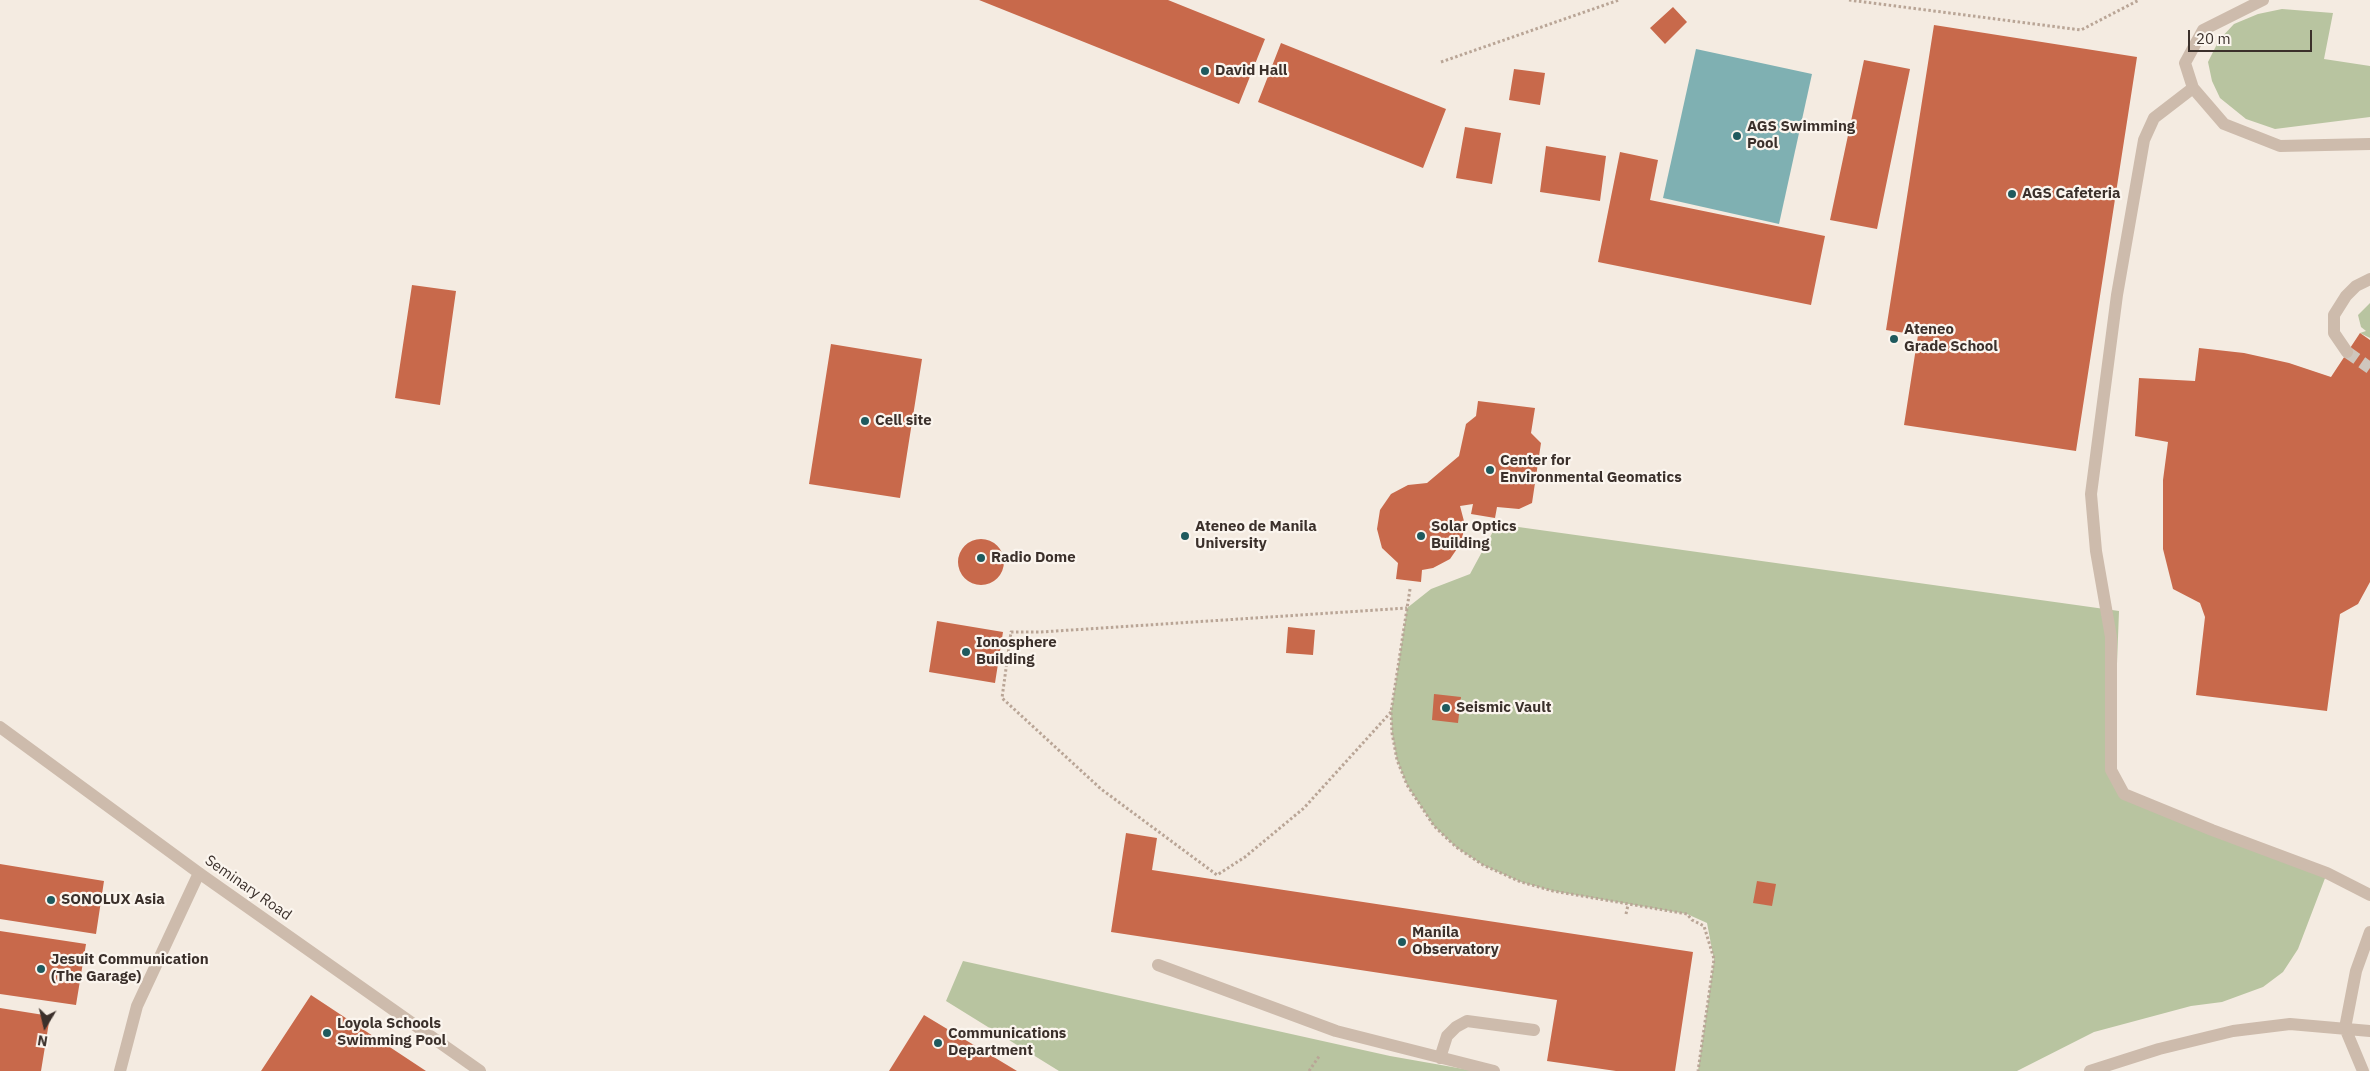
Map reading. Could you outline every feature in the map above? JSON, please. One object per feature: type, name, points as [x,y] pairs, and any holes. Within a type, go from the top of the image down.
[{"type":"lane","points":[[2263,0],[2203,30],[2184,63],[2193,88],[2224,124],[2280,146],[2370,144]]},
{"type":"lane","points":[[2193,88],[2154,118],[2144,140],[2117,295],[2091,494],[2096,551],[2111,637],[2111,770],[2124,794],[2212,830],[2327,873],[2370,895]]},
{"type":"lane","points":[[2347,352],[2334,333],[2334,315],[2346,296],[2356,286],[2370,279]]},
{"type":"lane","name":"Seminary Road","points":[[0,728],[199,874],[480,1071]]},
{"type":"lane","points":[[120,1071],[138,1006],[199,874]]},
{"type":"lane","points":[[2363,1071],[2345,1028],[2356,971],[2370,932]]},
{"type":"lane","points":[[1158,966],[1336,1031],[1494,1071]]},
{"type":"lane","points":[[1440,1058],[1448,1036],[1456,1027],[1467,1021],[1534,1030]]},
{"type":"lane","points":[[2090,1071],[2158,1049],[2233,1031],[2290,1024],[2370,1031]]},
{"type":"path","points":[[1441,62],[1619,0]]},
{"type":"path","points":[[1849,0],[2081,30],[2139,0]]},
{"type":"path","points":[[1410,589],[1391,712],[1396,751],[1406,785],[1434,826],[1456,847],[1483,864],[1521,882],[1553,891],[1687,914],[1692,920],[1704,926],[1714,960],[1698,1071]]},
{"type":"path","points":[[1391,712],[1304,808],[1244,857],[1217,875],[1101,789],[1002,698],[1011,632],[1041,632],[1407,608]]},
{"type":"path","points":[[1626,914],[1628,905]]},
{"type":"green space","points":[[2282,9],[2333,13],[2324,59],[2370,66],[2370,117],[2275,129],[2246,119],[2220,98],[2212,81],[2208,62],[2219,40],[2234,24],[2258,14]]},
{"type":"green space","points":[[2370,303],[2370,338],[2360,333],[2366,331],[2361,327],[2358,315]]},
{"type":"green space","points":[[1497,524],[2119,611],[2113,769],[2128,794],[2327,873],[2298,949],[2283,972],[2263,987],[2222,1002],[2191,1006],[2094,1032],[2017,1071],[1698,1071],[1714,960],[1707,923],[1687,914],[1553,891],[1521,882],[1483,865],[1456,847],[1434,826],[1407,785],[1397,760],[1392,733],[1391,712],[1407,608],[1431,589],[1470,574]]},
{"type":"green space","points":[[963,961],[1390,1056],[1475,1071],[1059,1071],[946,1001]]},
{"type":"water","name":"AGS Swimming Pool","points":[[1696,49],[1812,74],[1779,224],[1663,198]]},
{"type":"building","name":"David Hall","points":[[979,0],[1168,0],[1265,39],[1239,104]]},
{"type":"building","points":[[1673,7],[1687,22],[1665,44],[1650,28]]},
{"type":"building","name":"AGS Cafeteria","points":[[1934,25],[2137,57],[2076,451],[1904,425],[1918,335],[1886,330]]},
{"type":"building","points":[[1281,43],[1446,109],[1423,168],[1258,102]]},
{"type":"building","points":[[1864,60],[1910,69],[1877,229],[1830,220]]},
{"type":"building","points":[[1514,69],[1545,73],[1540,105],[1509,100]]},
{"type":"building","points":[[1465,127],[1501,133],[1492,184],[1456,178]]},
{"type":"building","points":[[1546,146],[1606,156],[1600,201],[1540,192]]},
{"type":"building","points":[[1620,152],[1658,160],[1650,200],[1825,236],[1811,305],[1598,262]]},
{"type":"building","points":[[412,285],[456,291],[440,405],[395,398]]},
{"type":"building","points":[[2360,333],[2370,340],[2370,582],[2358,604],[2340,614],[2327,711],[2196,695],[2205,617],[2200,603],[2173,589],[2163,549],[2163,480],[2168,442],[2135,436],[2139,378],[2195,381],[2199,348],[2244,353],[2289,363],[2331,377]]},
{"type":"building","name":"Cell site","points":[[831,344],[922,359],[900,498],[809,484]]},
{"type":"building","points":[[1478,401],[1535,408],[1531,433],[1541,443],[1532,503],[1519,509],[1497,507],[1495,518],[1471,514],[1473,504],[1460,506],[1465,525],[1461,543],[1450,559],[1433,568],[1422,570],[1421,582],[1396,579],[1398,563],[1382,548],[1377,529],[1380,510],[1391,494],[1408,485],[1427,483],[1459,456],[1466,424],[1476,416]]},
{"type":"building","name":"Radio Dome","points":[[976,539],[986,539],[1000,549],[1004,562],[1000,575],[994,581],[986,585],[976,585],[962,575],[958,567],[958,557],[968,543]]},
{"type":"building","name":"Ionosphere Building","points":[[937,621],[1003,632],[995,683],[929,672]]},
{"type":"building","points":[[1288,627],[1315,630],[1313,655],[1286,653]]},
{"type":"building","name":"Seismic Vault","points":[[1434,694],[1461,697],[1458,723],[1432,720]]},
{"type":"building","name":"Manila Observatory","points":[[1126,833],[1157,838],[1152,870],[1693,952],[1675,1071],[1616,1071],[1547,1061],[1557,1000],[1111,932]]},
{"type":"building","name":"SONOLUX Asia","points":[[0,864],[104,881],[96,934],[0,919]]},
{"type":"building","points":[[1757,881],[1776,884],[1772,906],[1753,903]]},
{"type":"building","name":"Jesuit Communication (The Garage)","points":[[0,931],[86,944],[76,1005],[0,994]]},
{"type":"building","name":"Loyola Schools Swimming Pool","points":[[311,995],[426,1071],[261,1071]]},
{"type":"building","points":[[0,1008],[50,1016],[41,1071],[0,1071]]},
{"type":"building","name":"Communications Department","points":[[924,1015],[1017,1071],[889,1071]]},
{"type":"tunnel","points":[[2347,352],[2370,368]]},
{"type":"place","name":"David Hall","points":[[1205,71]]},
{"type":"place","name":"AGS Swimming Pool","points":[[1737,136]]},
{"type":"place","name":"AGS Cafeteria","points":[[2012,194]]},
{"type":"place","name":"Ateneo Grade School","points":[[1894,339]]},
{"type":"place","name":"Cell site","points":[[865,421]]},
{"type":"place","name":"Center for Environmental Geomatics","points":[[1490,470]]},
{"type":"place","name":"Ateneo de Manila University","points":[[1185,536]]},
{"type":"place","name":"Solar Optics Building","points":[[1421,536]]},
{"type":"place","name":"Radio Dome","points":[[981,558]]},
{"type":"place","name":"Ionosphere Building","points":[[966,652]]},
{"type":"place","name":"Seismic Vault","points":[[1446,708]]},
{"type":"place","name":"SONOLUX Asia","points":[[51,900]]},
{"type":"place","name":"Manila Observatory","points":[[1402,942]]},
{"type":"place","name":"Jesuit Communication (The Garage)","points":[[41,969]]},
{"type":"place","name":"Loyola Schools Swimming Pool","points":[[327,1033]]},
{"type":"place","name":"Communications Department","points":[[938,1043]]}]
